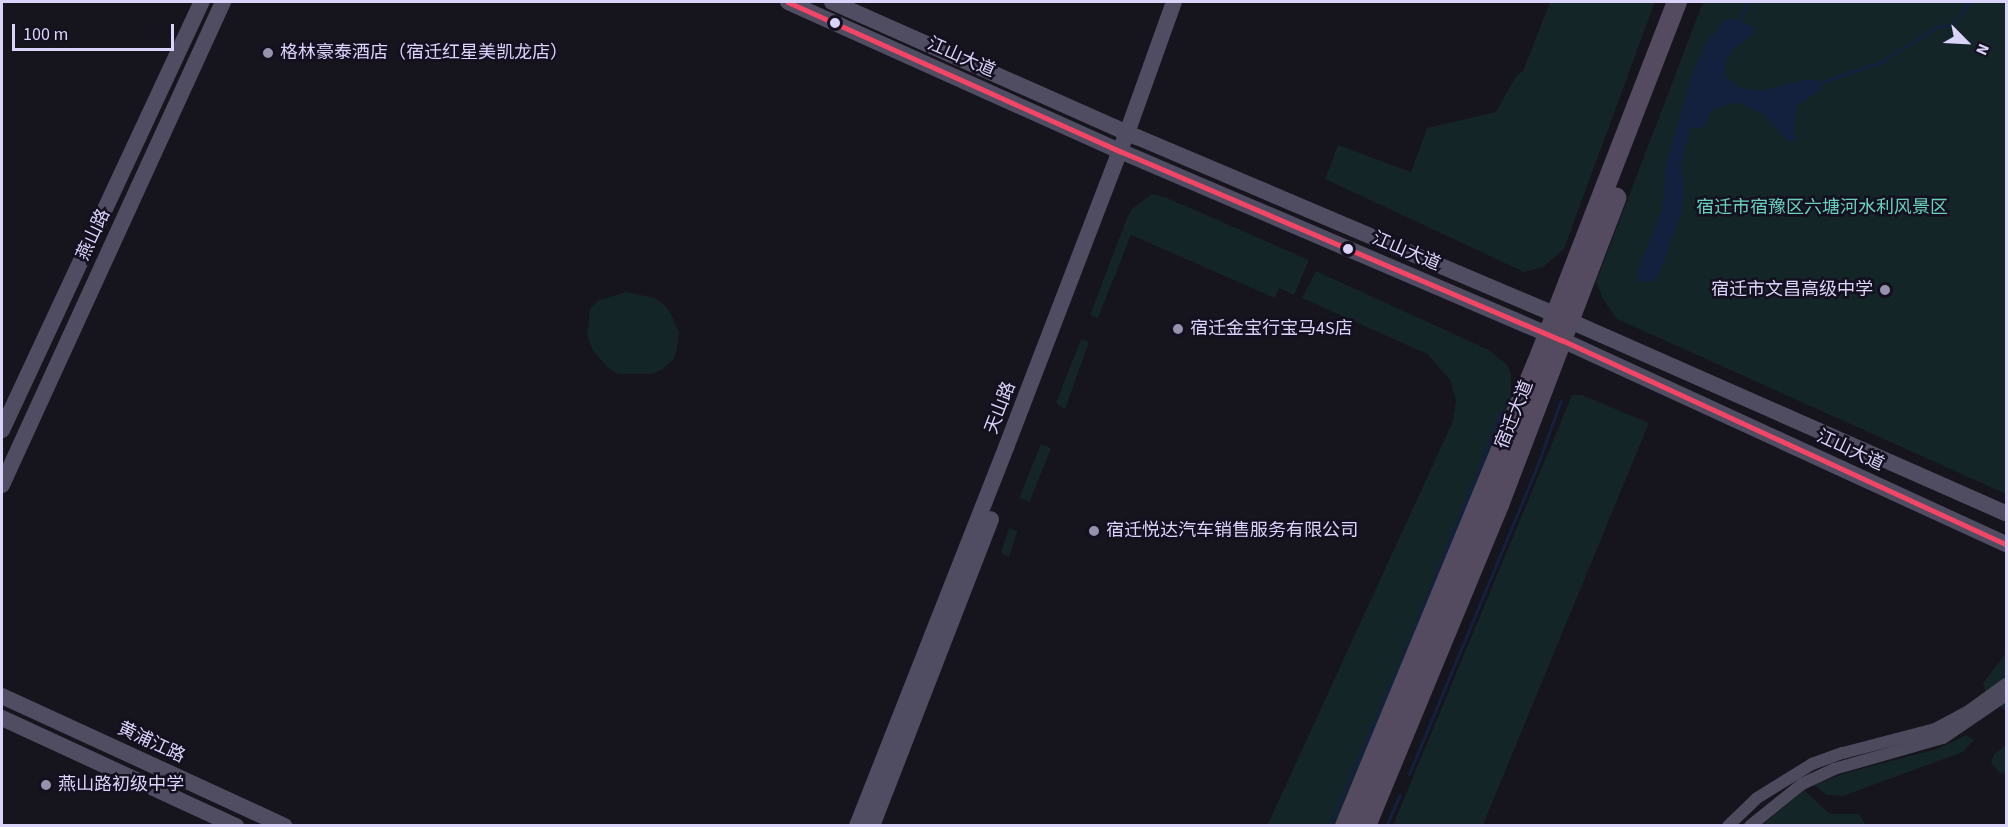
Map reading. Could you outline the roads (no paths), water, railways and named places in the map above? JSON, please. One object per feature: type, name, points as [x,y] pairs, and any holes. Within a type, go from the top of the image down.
[{"type":"main road","name":"宿迁大道","points":[[1563,318],[1677,2]]},
{"type":"main road","name":"宿迁大道","points":[[1345,825],[1563,318],[1690,2]]},
{"type":"main road","name":"宿迁大道","points":[[1366,825],[1477,559],[1555,337]]},
{"type":"street","name":"燕山路","points":[[2,430],[202,2]]},
{"type":"street","name":"燕山路","points":[[2,485],[223,2]]},
{"type":"street","name":"江山大道","points":[[788,2],[1125,153],[1555,337],[2007,544]]},
{"type":"street","name":"江山大道","points":[[832,2],[1132,135],[1563,318],[2007,513]]},
{"type":"street","name":"天山路","points":[[1132,135],[1174,2]]},
{"type":"street","name":"天山路","points":[[857,825],[1185,2]]},
{"type":"street","name":"天山路","points":[[872,825],[1125,153]]},
{"type":"street","points":[[1728,825],[1757,798],[1812,764],[1843,753],[1935,729],[1967,712],[2007,684]]},
{"type":"street","points":[[1750,825],[1802,784],[1839,768],[1943,738],[2007,695]]},
{"type":"street","name":"黄浦江路","points":[[2,696],[285,825]]},
{"type":"street","points":[[2,718],[236,825]]},
{"type":"water","points":[[1734,18],[1755,28],[1752,35],[1733,49],[1727,60],[1724,74],[1734,84],[1741,88],[1761,91],[1809,79],[1822,82],[1822,89],[1798,105],[1794,124],[1795,142],[1787,140],[1765,115],[1741,104],[1732,103],[1714,109],[1710,112],[1704,128],[1691,128],[1681,164],[1684,184],[1682,212],[1658,277],[1654,281],[1642,282],[1637,279],[1638,270],[1663,207],[1666,164],[1690,81],[1704,46],[1724,21]]},
{"type":"waterway","points":[[1741,20],[1747,2]]},
{"type":"waterway","points":[[1822,82],[1879,63],[1937,27],[1952,24],[1969,2]]},
{"type":"waterway","points":[[1409,774],[1536,469],[1561,400]]},
{"type":"waterway","points":[[1329,826],[1407,648],[1502,411]]},
{"type":"waterway","points":[[1386,826],[1400,795]]},
{"type":"place","name":"格林豪泰酒店（宿迁红星美凯龙店）","points":[[268,53]]},
{"type":"place","name":"宿迁市文昌高级中学","points":[[1885,290]]},
{"type":"place","name":"宿迁金宝行宝马4S店","points":[[1178,329]]},
{"type":"place","name":"宿迁悦达汽车销售服务有限公司","points":[[1094,531]]},
{"type":"place","name":"燕山路初级中学","points":[[46,785]]},
{"type":"park label","name":"宿迁市宿豫区六塘河水利风景区","points":[[1822,208]]}]
